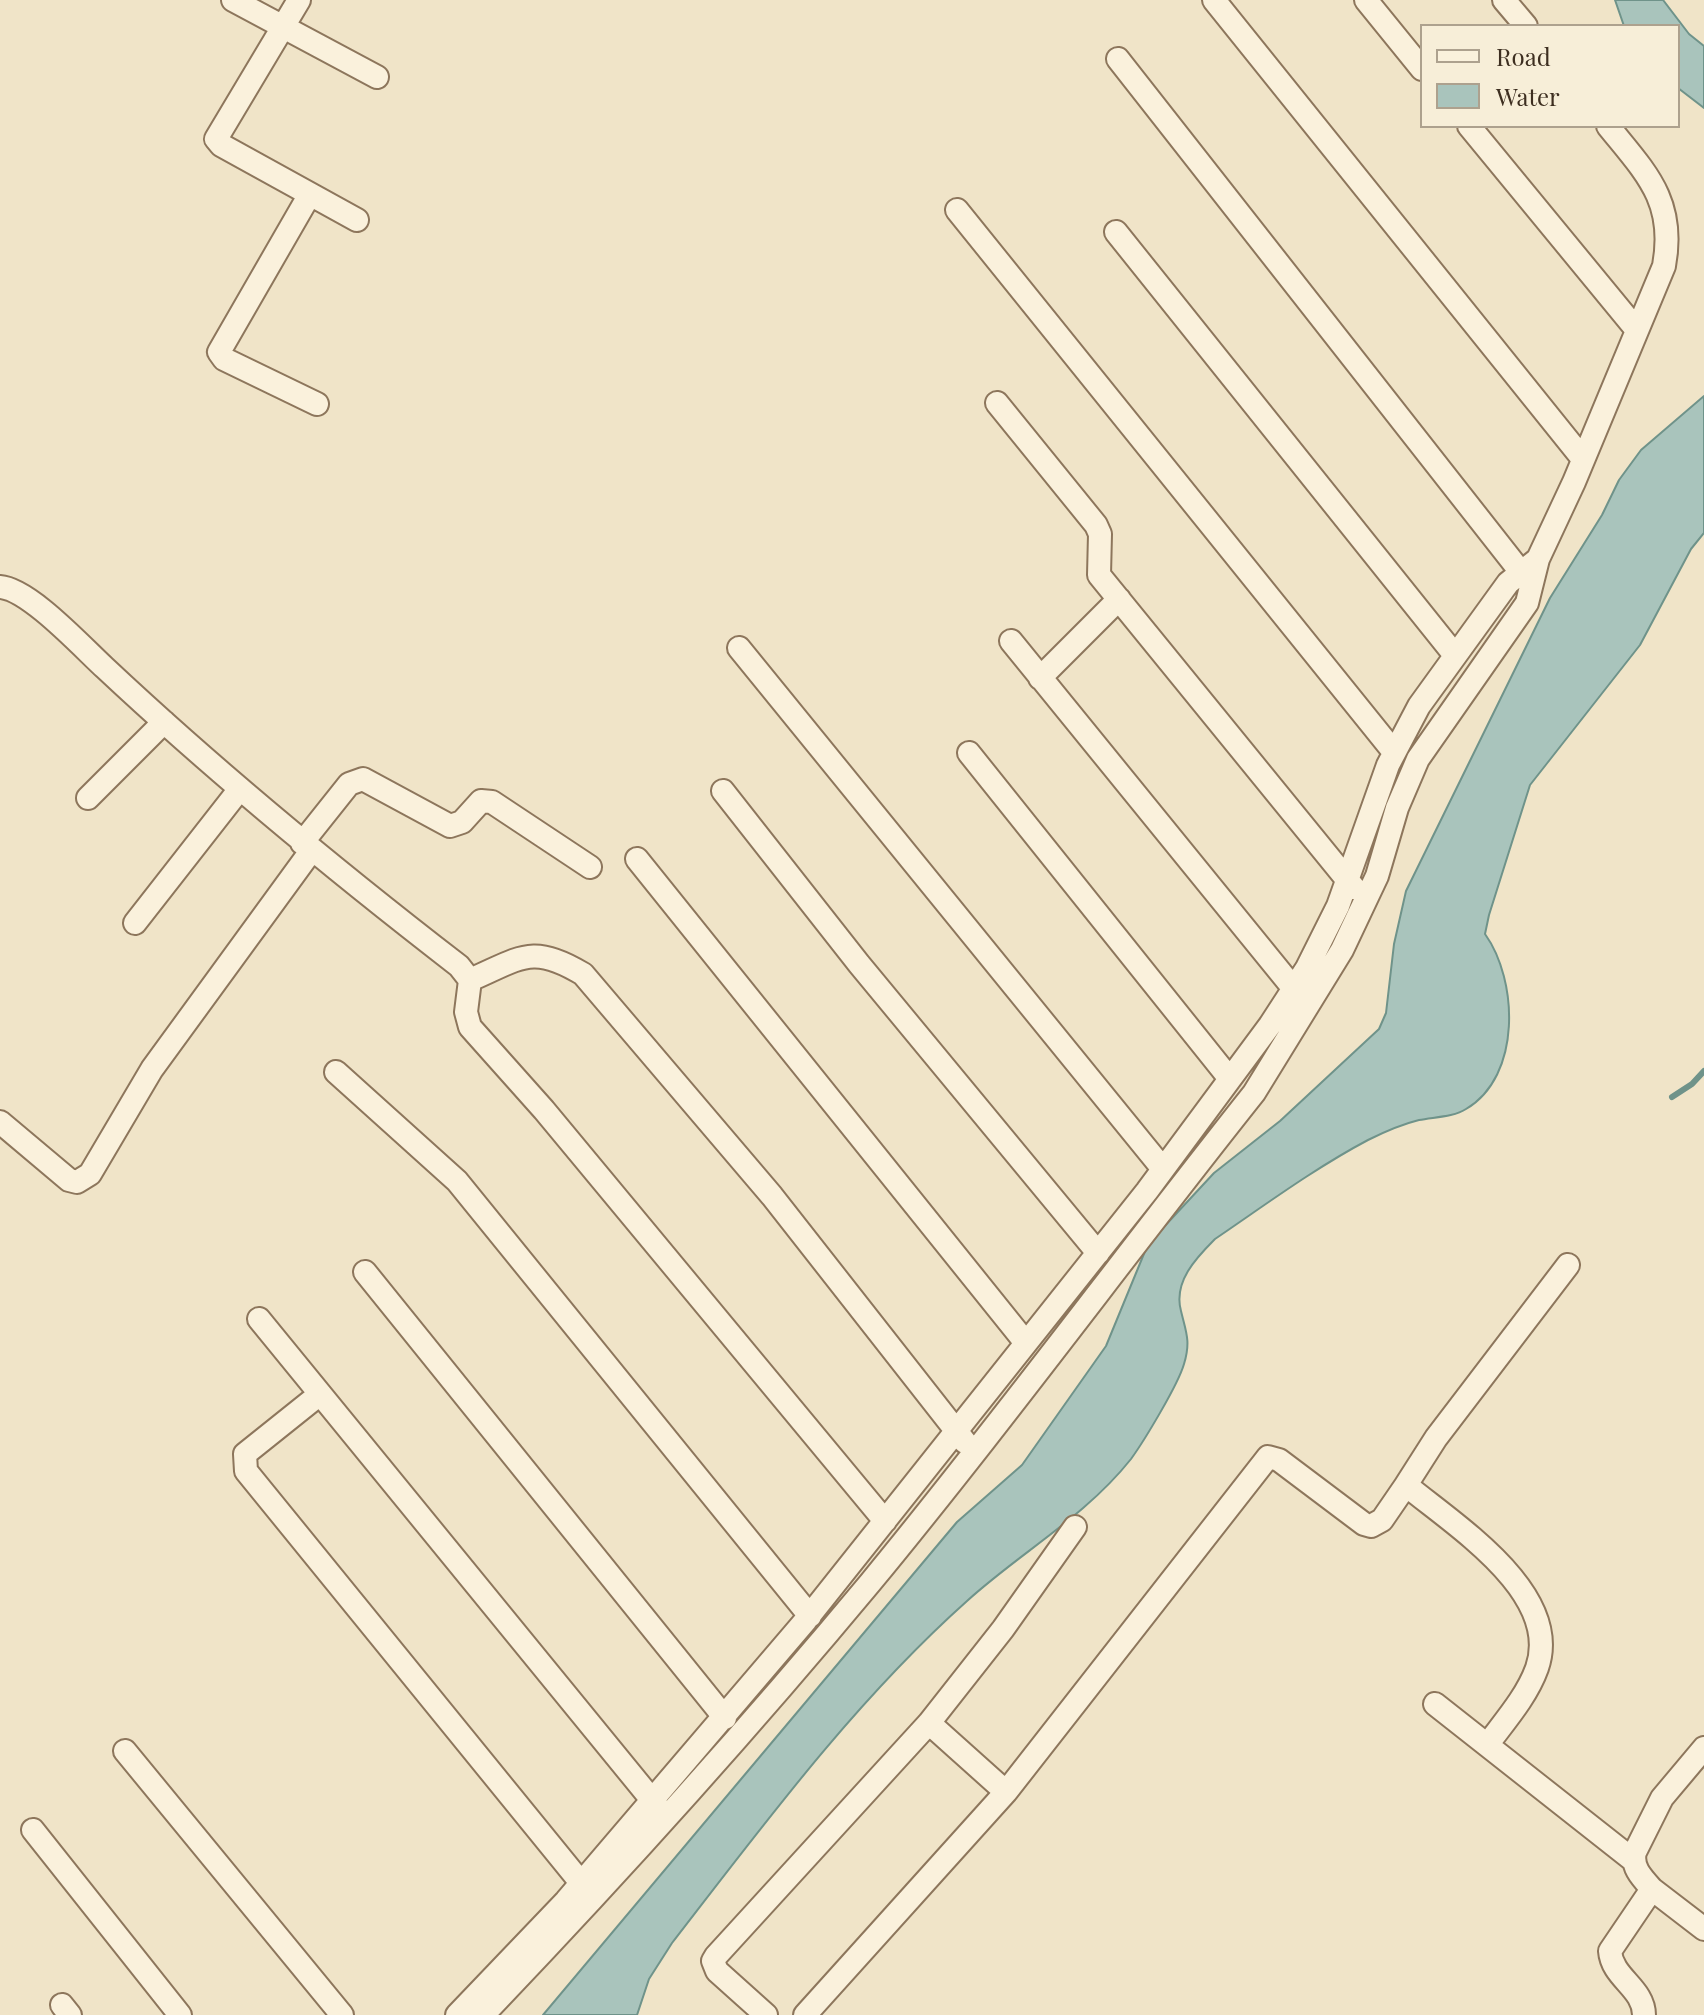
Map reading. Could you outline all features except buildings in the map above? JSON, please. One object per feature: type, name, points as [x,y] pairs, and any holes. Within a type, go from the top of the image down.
[{"type":"street","points":[[233,0],[377,77]]},
{"type":"street","points":[[299,0],[216,139],[221,145],[357,220]]},
{"type":"street","points":[[1214,0],[1583,459]]},
{"type":"street","points":[[1366,0],[1420,67]]},
{"type":"street","points":[[1504,0],[1524,24]]},
{"type":"street","points":[[483,2015],[660,1810],[871,1581],[1254,1093],[1309,1007],[1365,901],[1418,759],[1527,603],[1529,565],[1118,59]]},
{"type":"street","points":[[1471,128],[1636,329]]},
{"type":"street","points":[[660,1810],[725,1718],[958,1431],[1163,1169],[1293,989],[1348,880],[1394,752],[1419,706],[1454,654],[1529,565],[1583,459],[1664,266],[1668,242],[1658,189],[1610,128]]},
{"type":"street","points":[[310,194],[219,352],[224,359],[317,404]]},
{"type":"street","points":[[957,210],[1394,752]]},
{"type":"street","points":[[1116,232],[1454,654]]},
{"type":"street","points":[[997,403],[1096,525],[1100,534],[1097,568],[1119,599],[1365,901]]},
{"type":"street","points":[[0,587],[12,590],[63,630],[239,790],[459,966],[470,980],[466,1012],[470,1027],[544,1110],[885,1521]]},
{"type":"street","points":[[1040,678],[1119,599]]},
{"type":"street","points":[[1011,641],[1309,1007]]},
{"type":"street","points":[[739,648],[1163,1169]]},
{"type":"street","points":[[88,798],[164,722]]},
{"type":"street","points":[[969,753],[1230,1079]]},
{"type":"street","points":[[0,1122],[69,1180],[83,1180],[152,1069],[349,784],[363,779],[450,826],[462,822],[481,801],[492,802],[590,867]]},
{"type":"street","points":[[135,923],[239,790]]},
{"type":"street","points":[[723,791],[859,964],[1098,1253]]},
{"type":"street","points":[[637,859],[1026,1343]]},
{"type":"street","points":[[470,980],[539,954],[561,960],[583,974],[772,1196],[973,1453]]},
{"type":"street","points":[[336,1072],[457,1181],[810,1616]]},
{"type":"street","points":[[805,2015],[1006,1792],[1268,1457],[1279,1460],[1364,1524],[1371,1526],[1382,1520],[1436,1438],[1568,1265]]},
{"type":"street","points":[[365,1272],[725,1718]]},
{"type":"street","points":[[259,1319],[660,1810]]},
{"type":"street","points":[[320,1394],[245,1454],[246,1471],[588,1891]]},
{"type":"street","points":[[1406,1485],[1493,1555],[1512,1576],[1540,1628],[1542,1651],[1537,1669],[1527,1690],[1487,1745]]},
{"type":"street","points":[[766,2015],[717,1971],[713,1961],[716,1956],[929,1723],[1003,1629],[1075,1527]]},
{"type":"street","points":[[1435,1704],[1633,1860],[1652,1889],[1704,1929]]},
{"type":"street","points":[[929,1723],[1006,1792]]},
{"type":"street","points":[[1633,1860],[1662,1798],[1704,1748]]},
{"type":"street","points":[[125,1751],[342,2015]]},
{"type":"street","points":[[33,1830],[180,2015]]},
{"type":"street","points":[[1644,2015],[1638,1995],[1615,1972],[1610,1951],[1652,1889]]},
{"type":"street","points":[[457,2015],[588,1891]]},
{"type":"water","points":[[1615,0],[1663,0],[1689,34],[1704,46],[1704,108],[1680,90],[1680,24],[1623,24]]},
{"type":"water","points":[[1704,396],[1704,533],[1691,549],[1640,645],[1530,785],[1489,915],[1485,934],[1504,976],[1509,1026],[1497,1074],[1484,1094],[1461,1112],[1413,1122],[1368,1140],[1309,1175],[1215,1239],[1194,1262],[1180,1290],[1187,1343],[1181,1373],[1131,1459],[1113,1480],[1094,1499],[967,1601],[849,1722],[776,1809],[672,1943],[649,1979],[637,2015],[543,2015],[957,1522],[1022,1465],[1106,1346],[1148,1244],[1214,1173],[1280,1121],[1379,1029],[1386,1013],[1394,944],[1406,891],[1550,598],[1602,515],[1619,480],[1641,450]]},
{"type":"waterway","points":[[1672,1097],[1692,1084],[1704,1071]]}]
